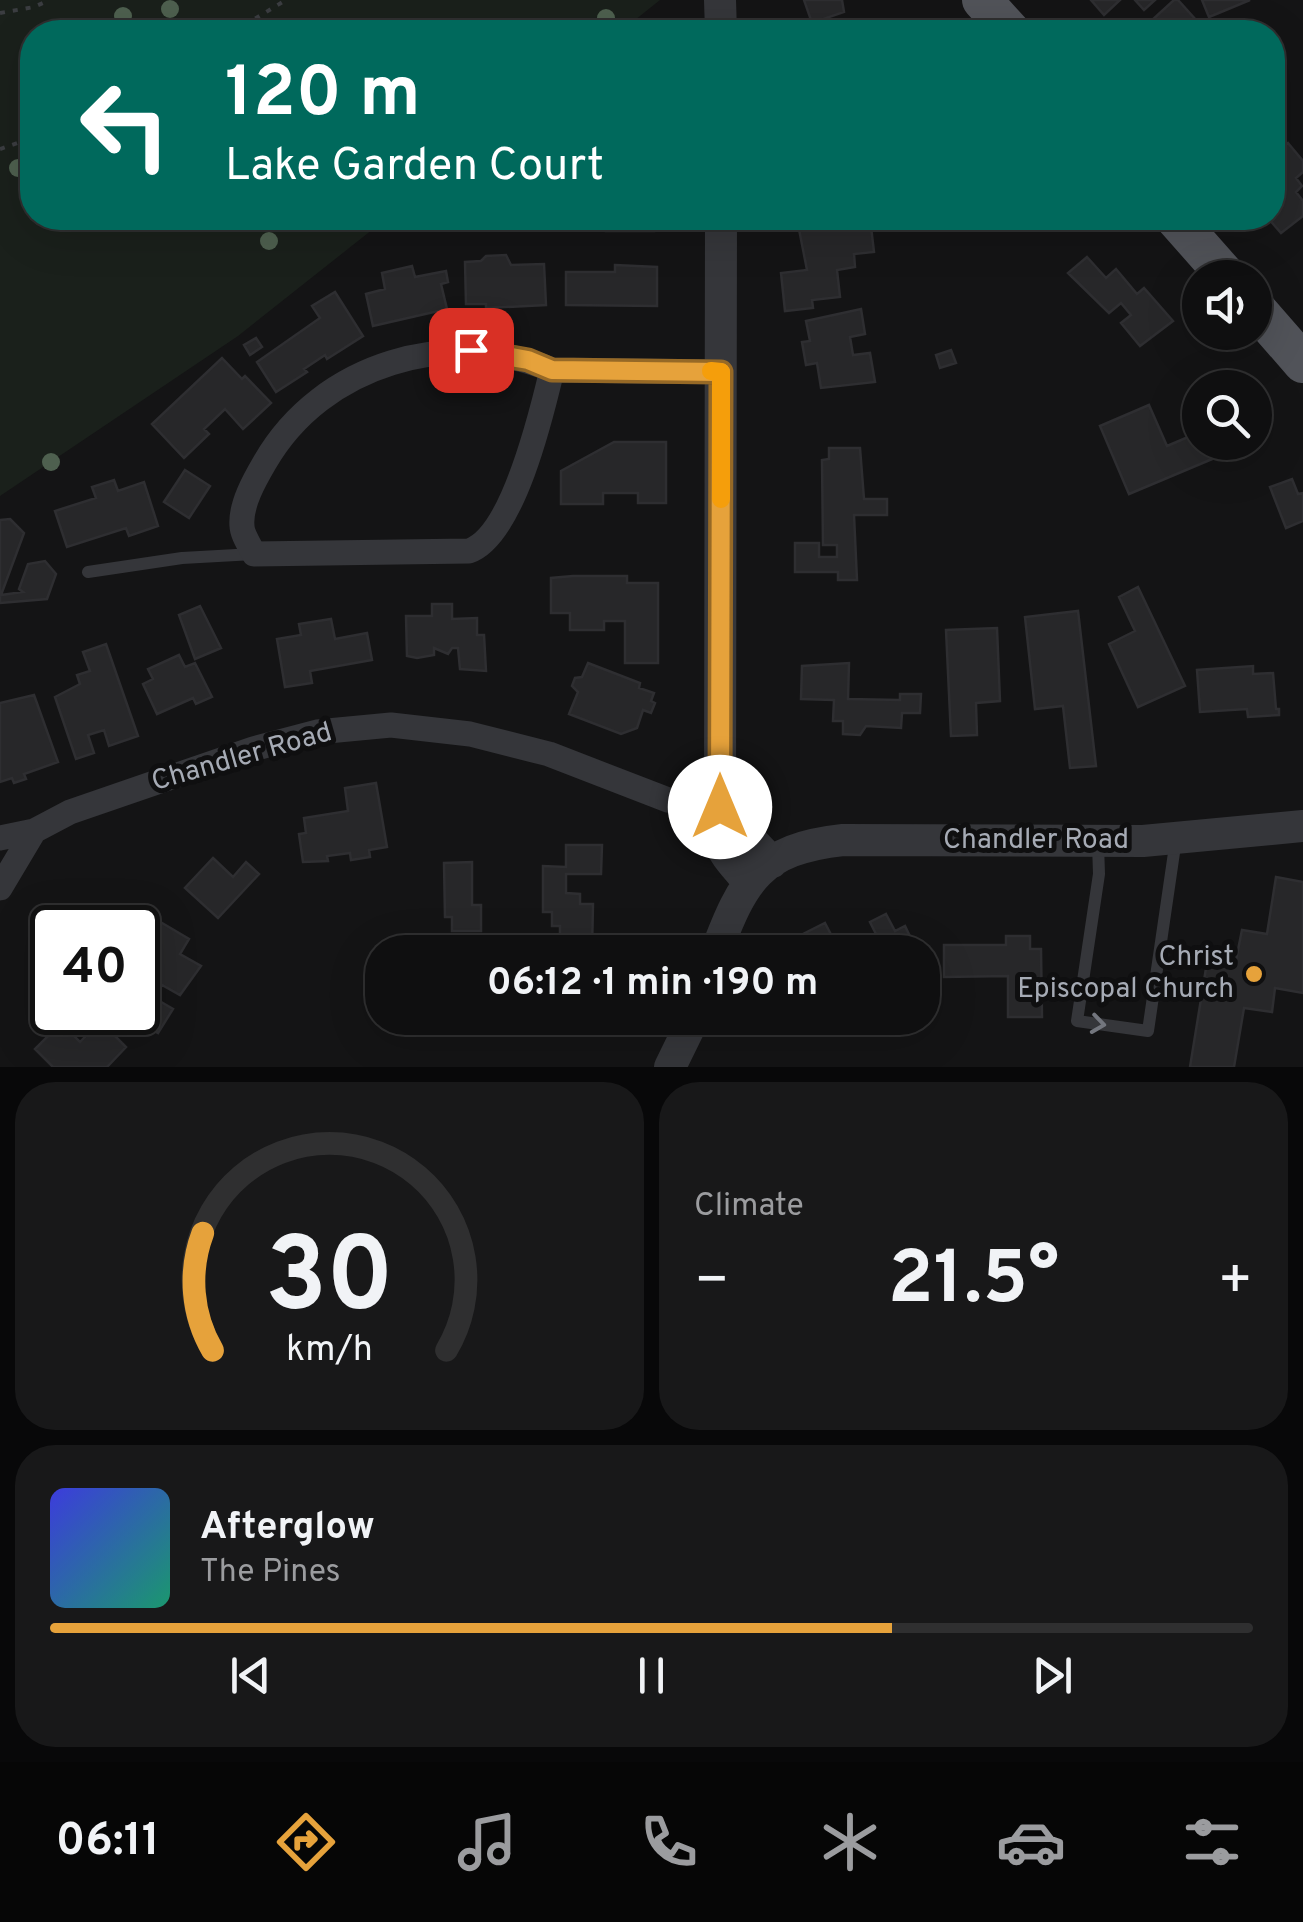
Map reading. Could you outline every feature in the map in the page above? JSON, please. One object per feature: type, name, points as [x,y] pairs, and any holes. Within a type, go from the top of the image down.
[{"type":"main road","points":[[982,0],[1000,20]]},
{"type":"main road","points":[[1186,230],[1212,260]]},
{"type":"main road","points":[[1272,327],[1303,363]]},
{"type":"street","points":[[722,230],[720,807],[760,872],[736,900],[723,935]]},
{"type":"street","points":[[552,370],[532,452],[514,494],[480,547],[469,552],[254,554],[242,526],[251,487],[286,432],[346,382],[394,361],[447,351],[500,354],[552,370],[721,372]]},
{"type":"street","name":"Chandler Road","points":[[0,838],[34,831],[70,812],[253,749],[317,732],[391,725],[486,738],[549,754],[668,800],[720,807]]},
{"type":"street","name":"Chandler Road","points":[[760,872],[801,847],[844,840],[1098,842],[1176,839],[1303,826]]},
{"type":"street","points":[[0,888],[34,831]]},
{"type":"street","points":[[670,1067],[686,1035]]},
{"type":"lane","points":[[88,572],[182,558],[254,554]]},
{"type":"lane","points":[[1098,842],[1099,874],[1077,1021],[1148,1032],[1176,839]]},
{"type":"path","points":[[0,12],[34,7],[50,0]]},
{"type":"path","points":[[253,20],[286,0]]},
{"type":"shaded area","points":[[0,0],[660,0],[635,20],[20,20],[20,230],[372,230],[238,336],[0,496]]},
{"type":"building","points":[[804,0],[842,0],[844,12],[811,20]]},
{"type":"building","points":[[1091,0],[1120,0],[1104,15]]},
{"type":"building","points":[[1135,0],[1155,0],[1144,10]]},
{"type":"building","points":[[1178,0],[1196,20],[1152,20]]},
{"type":"building","points":[[1202,0],[1250,0],[1209,17]]},
{"type":"building","points":[[1288,143],[1303,161],[1303,172],[1296,178],[1302,186],[1296,192],[1303,201],[1303,216],[1285,230]]},
{"type":"building","points":[[799,230],[871,230],[874,252],[854,254],[855,267],[837,270],[840,297],[812,300],[813,308],[785,311],[781,273],[807,270]]},
{"type":"building","points":[[506,255],[511,265],[544,264],[546,305],[486,308],[486,304],[466,304],[465,262]]},
{"type":"building","points":[[1087,257],[1106,278],[1116,269],[1137,294],[1144,288],[1173,321],[1140,346],[1121,323],[1131,315],[1121,303],[1109,313],[1068,273]]},
{"type":"building","points":[[615,265],[657,267],[657,306],[566,305],[566,272],[615,272]]},
{"type":"building","points":[[412,266],[415,277],[446,271],[448,282],[441,284],[447,309],[373,326],[366,294],[385,289],[382,273]]},
{"type":"building","points":[[335,292],[363,336],[327,359],[325,355],[276,392],[257,362],[320,318],[312,306]]},
{"type":"building","points":[[861,309],[865,334],[850,337],[853,355],[870,353],[875,382],[821,388],[817,363],[806,365],[802,342],[810,341],[806,321]]},
{"type":"building","points":[[256,338],[262,347],[250,355],[244,345]]},
{"type":"building","points":[[951,350],[956,363],[940,368],[936,355]]},
{"type":"building","points":[[222,358],[271,403],[243,429],[225,409],[204,429],[209,434],[184,458],[152,424]]},
{"type":"building","points":[[1149,405],[1167,446],[1182,440],[1182,460],[1210,460],[1129,494],[1100,426]]},
{"type":"building","points":[[614,442],[666,442],[666,503],[638,503],[638,493],[603,493],[603,504],[561,504],[561,471]]},
{"type":"building","points":[[829,448],[860,448],[864,499],[887,499],[887,515],[854,515],[857,580],[838,580],[838,572],[795,572],[795,543],[819,543],[819,557],[837,557],[837,545],[823,545],[822,460],[829,459]]},
{"type":"building","points":[[185,470],[210,486],[189,518],[164,502]]},
{"type":"building","points":[[1292,479],[1298,494],[1303,493],[1303,521],[1286,528],[1270,487]]},
{"type":"building","points":[[114,480],[118,491],[144,482],[158,526],[129,536],[126,528],[67,547],[55,511],[96,498],[92,487]]},
{"type":"building","points":[[10,519],[24,533],[1,595],[23,592],[19,589],[28,564],[45,561],[56,574],[47,599],[0,603],[0,520]]},
{"type":"building","points":[[627,576],[627,583],[658,583],[658,663],[625,663],[625,621],[604,621],[604,630],[570,630],[570,613],[551,613],[551,578]]},
{"type":"building","points":[[1138,587],[1185,686],[1138,707],[1109,644],[1135,631],[1119,597]]},
{"type":"building","points":[[432,604],[452,604],[452,619],[477,618],[477,635],[484,635],[486,671],[460,669],[458,648],[452,648],[448,654],[434,648],[434,655],[407,656],[406,616],[432,616]]},
{"type":"building","points":[[200,606],[221,648],[195,659],[179,615]]},
{"type":"building","points":[[1078,611],[1096,766],[1070,768],[1063,706],[1035,709],[1025,617]]},
{"type":"building","points":[[331,619],[335,639],[367,633],[372,660],[310,671],[312,683],[285,687],[277,639],[301,635],[299,624]]},
{"type":"building","points":[[997,628],[1000,701],[976,703],[977,735],[951,736],[946,630]]},
{"type":"building","points":[[106,644],[138,736],[109,746],[104,730],[88,735],[94,753],[76,759],[55,697],[80,684],[77,675],[90,671],[83,652]]},
{"type":"building","points":[[179,655],[185,667],[195,663],[212,697],[196,704],[193,698],[157,714],[143,684],[153,679],[148,669]]},
{"type":"building","points":[[588,663],[640,683],[639,688],[654,693],[651,713],[643,710],[637,728],[621,734],[569,714],[578,692],[572,686],[575,678],[582,677]]},
{"type":"building","points":[[849,663],[848,699],[900,700],[900,694],[921,694],[920,713],[902,713],[901,728],[866,726],[860,735],[843,734],[843,721],[833,721],[834,700],[801,699],[802,666]]},
{"type":"building","points":[[1253,666],[1253,674],[1273,673],[1279,715],[1248,717],[1247,709],[1200,712],[1197,670]]},
{"type":"building","points":[[34,695],[58,762],[24,774],[26,779],[0,782],[0,703]]},
{"type":"building","points":[[376,783],[387,847],[369,850],[370,857],[351,860],[350,853],[327,856],[328,861],[303,862],[299,834],[306,833],[304,818],[348,811],[345,788]]},
{"type":"building","points":[[566,845],[602,845],[601,874],[566,874],[566,893],[580,894],[580,904],[593,904],[592,935],[560,935],[560,926],[552,926],[552,912],[543,912],[543,866],[566,867]]},
{"type":"building","points":[[213,858],[233,877],[246,862],[259,874],[218,918],[185,888]]},
{"type":"building","points":[[472,862],[472,905],[481,905],[481,931],[452,931],[452,917],[445,917],[444,863]]},
{"type":"building","name":"Christ Episcopal Church","points":[[1276,877],[1303,882],[1303,993],[1275,988],[1272,1012],[1244,1008],[1234,1067],[1190,1067],[1208,956],[1236,960],[1242,930],[1267,934]]},
{"type":"building","points":[[886,914],[895,931],[905,926],[909,935],[876,935],[870,922]]},
{"type":"building","points":[[160,922],[189,939],[180,954],[201,966],[180,995],[162,985],[160,989]]},
{"type":"building","points":[[825,923],[831,935],[804,935]]},
{"type":"building","points":[[1006,936],[1030,936],[1030,949],[1041,949],[1042,1017],[1008,1017],[1008,976],[944,977],[944,945],[1006,945]]},
{"type":"building","points":[[160,1001],[173,1009],[160,1030]]},
{"type":"building","points":[[49,1035],[73,1035],[80,1042],[87,1035],[114,1035],[126,1047],[107,1067],[53,1067],[35,1049]]},
{"type":"slow traffic","points":[[711,371],[721,372],[721,499]]},
{"type":"place","name":"Christ Episcopal Church","points":[[1254,974]]},
{"type":"route","points":[[471,350],[528,360],[552,370],[721,372],[720,807]]}]
